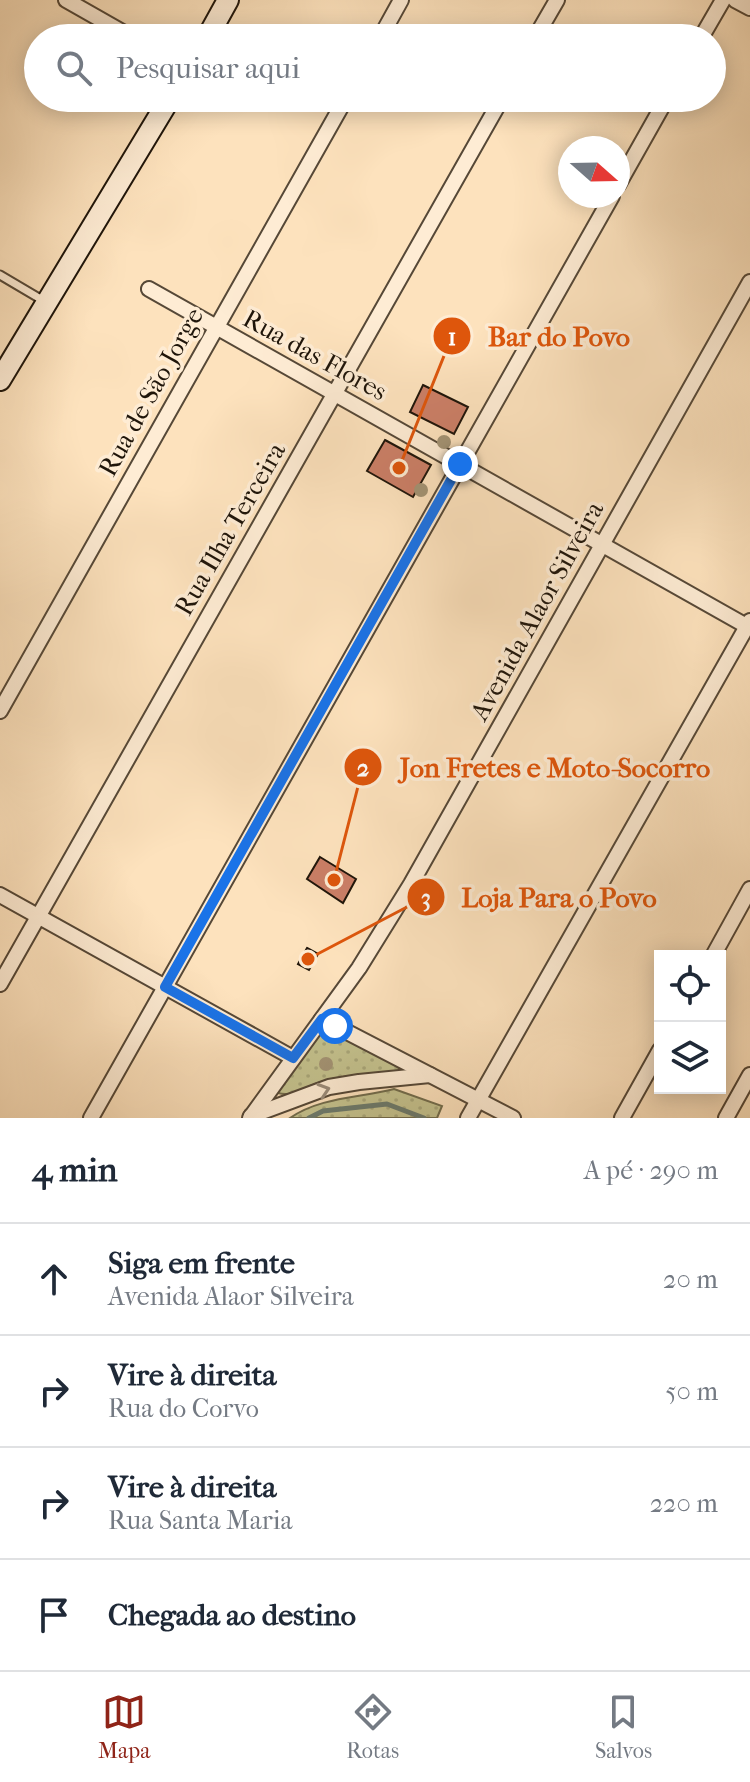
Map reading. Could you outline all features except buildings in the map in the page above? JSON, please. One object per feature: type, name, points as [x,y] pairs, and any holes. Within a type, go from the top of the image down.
[{"type":"street","points":[[66,0],[108,24]]},
{"type":"street","points":[[215,24],[228,0]]},
{"type":"street","points":[[388,24],[401,0]]},
{"type":"street","points":[[543,24],[557,0]]},
{"type":"street","points":[[709,24],[723,0]]},
{"type":"street","points":[[735,0],[750,8]]},
{"type":"street","points":[[0,380],[161,112]]},
{"type":"street","name":"Rua de São Jorge","points":[[0,711],[338,112]]},
{"type":"street","name":"Rua Ilha Terceira","points":[[0,984],[494,112]]},
{"type":"street","points":[[630,164],[659,112]]},
{"type":"street","points":[[91,1118],[605,208]]},
{"type":"street","name":"Avenida Alaor Silveira","points":[[250,1117],[359,968],[411,884],[750,282]]},
{"type":"street","name":"Rua das Flores","points":[[149,289],[749,625]]},
{"type":"street","points":[[468,1118],[749,625]]},
{"type":"street","points":[[716,950],[750,889]]},
{"type":"street","points":[[0,895],[293,1058]]},
{"type":"street","points":[[322,1019],[513,1118]]},
{"type":"street","points":[[622,1118],[654,1061]]},
{"type":"street","points":[[250,1117],[329,1087],[430,1075]]},
{"type":"street","points":[[726,1118],[750,1075]]},
{"type":"lane","points":[[0,275],[46,302]]},
{"type":"shaded area","points":[[323,1026],[397,1064],[398,1073],[335,1078],[292,1093],[278,1093],[277,1090]]},
{"type":"shaded area","points":[[394,1089],[442,1106],[437,1118],[290,1118],[327,1102]]},
{"type":"waterway","points":[[309,1118],[323,1111],[387,1104],[424,1118]]},
{"type":"place","name":"Bar do Povo","points":[[399,468]]},
{"type":"place","name":"Jon Fretes e Moto-Socorro","points":[[334,880]]},
{"type":"place","name":"Loja Para o Povo","points":[[308,959]]},
{"type":"route","points":[[335,1026],[322,1019],[293,1058],[165,987],[460,464]]}]
